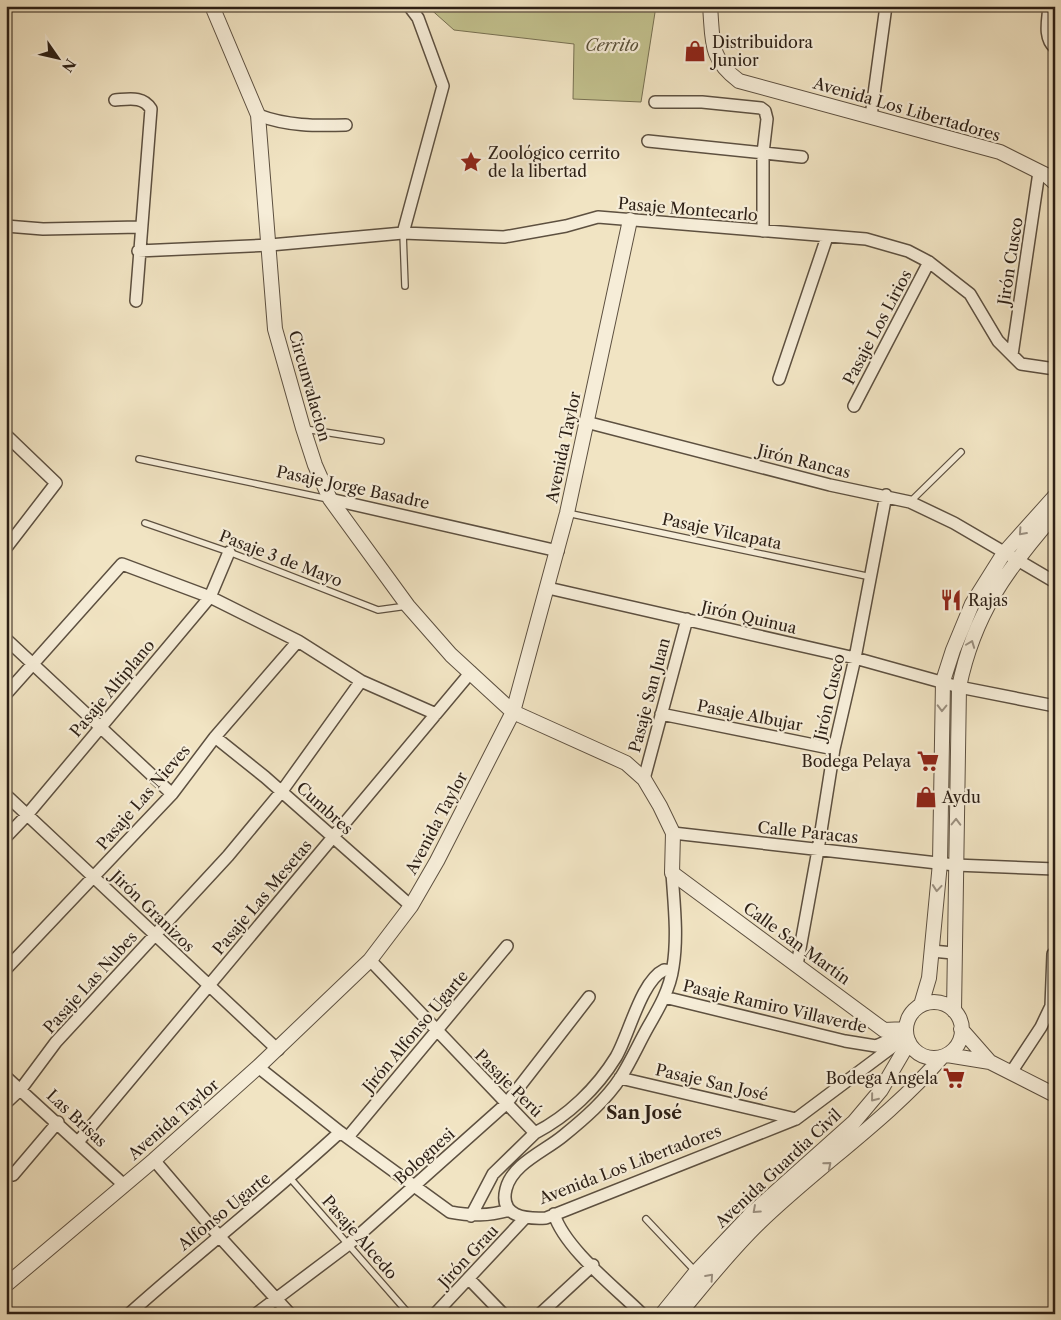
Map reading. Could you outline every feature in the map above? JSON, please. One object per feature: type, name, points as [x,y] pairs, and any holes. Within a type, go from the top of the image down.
[{"type":"street","name":"Circunvalacion","points":[[212,6],[258,115],[276,329],[303,428],[315,465],[330,499],[408,606],[451,654],[513,712],[626,763],[644,779]]},
{"type":"street","points":[[402,233],[443,86],[418,18],[409,6]]},
{"type":"street","name":"Avenida Los Libertadores","points":[[710,6],[713,45],[717,60],[723,69],[739,81],[1000,152],[1040,172],[1055,183]]},
{"type":"street","points":[[871,116],[886,6]]},
{"type":"street","points":[[1050,6],[1047,28],[1053,46]]},
{"type":"street","points":[[115,100],[138,99],[147,102],[151,109],[138,251],[136,301]]},
{"type":"street","points":[[656,102],[702,102],[761,108],[765,111],[767,119],[764,153],[763,231]]},
{"type":"street","points":[[258,115],[278,123],[299,126],[346,125]]},
{"type":"street","points":[[648,141],[802,157]]},
{"type":"street","name":"Jirón Cusco","points":[[1012,355],[1040,172]]},
{"type":"street","name":"Pasaje Montecarlo","points":[[138,251],[270,245],[402,233],[504,237],[566,226],[598,217],[866,240],[908,251],[929,262],[970,294],[998,341],[1021,364],[1055,369]]},
{"type":"street","name":"Avenida Taylor","points":[[6,1285],[154,1160],[278,1050],[370,960],[411,906],[437,861],[513,712],[558,551],[630,220]]},
{"type":"street","points":[[6,226],[43,229],[140,227]]},
{"type":"street","points":[[778,380],[827,236]]},
{"type":"street","name":"Pasaje Los Lirios","points":[[854,406],[929,262]]},
{"type":"street","name":"Jirón Rancas","points":[[586,422],[830,485],[886,495],[910,502],[1055,582]]},
{"type":"street","points":[[6,435],[56,483],[6,548]]},
{"type":"street","name":"Jirón Cusco","points":[[797,965],[834,749],[855,658],[886,495]]},
{"type":"street","points":[[1054,1094],[1012,1071],[990,1062],[944,1056],[934,1058],[919,1054],[907,1035],[910,1016],[921,1006],[930,978],[940,863],[943,681],[953,650],[972,604],[1055,496]]},
{"type":"street","name":"Pasaje Jorge Basadre","points":[[330,499],[558,551]]},
{"type":"street","points":[[990,1062],[961,1029],[954,1011],[953,953],[959,686],[964,661],[1010,556],[1055,514]]},
{"type":"street","name":"Pasaje Altiplano","points":[[6,837],[28,815],[210,597],[229,552]]},
{"type":"street","points":[[6,694],[122,564],[210,597],[298,641],[361,680],[436,714]]},
{"type":"street","name":"Jirón Quinua","points":[[548,588],[855,658],[959,686]]},
{"type":"street","name":"Pasaje San Juan","points":[[644,779],[687,619]]},
{"type":"street","points":[[6,639],[172,794]]},
{"type":"street","name":"Pasaje Las Nieves","points":[[8,962],[172,794],[215,737],[298,641]]},
{"type":"street","name":"Pasaje Las Mesetas","points":[[78,1142],[471,672]]},
{"type":"street","name":"Pasaje Las Nubes","points":[[6,1103],[21,1088],[56,1042],[228,856],[282,791],[361,680]]},
{"type":"street","points":[[959,686],[1055,706]]},
{"type":"street","name":"Pasaje Albujar","points":[[661,714],[834,749]]},
{"type":"street","name":"Cumbres","points":[[215,737],[282,791],[411,906]]},
{"type":"street","points":[[258,1067],[344,1135],[450,1212],[472,1216],[488,1216],[510,1210],[505,1201],[509,1181],[520,1167],[550,1147],[590,1114],[620,1078],[664,997],[672,971],[675,918],[672,873],[673,833],[644,779]]},
{"type":"street","name":"Jirón Granizos","points":[[6,795],[278,1050]]},
{"type":"street","name":"Calle Paracas","points":[[673,833],[955,865],[1055,869]]},
{"type":"street","name":"Calle San Martín","points":[[672,873],[884,1030],[907,1035]]},
{"type":"street","name":"Jirón Alfonso Ugarte","points":[[344,1135],[436,1031],[507,946]]},
{"type":"street","points":[[932,951],[953,953]]},
{"type":"street","points":[[1012,1071],[1041,1027],[1051,1006],[1053,954]]},
{"type":"street","name":"Pasaje Perú","points":[[370,960],[535,1133],[563,1118],[598,1081],[616,1056],[651,981],[658,973],[664,970],[672,971]]},
{"type":"street","name":"Bolognesi","points":[[256,1314],[349,1244],[506,1104],[589,996]]},
{"type":"street","name":"Pasaje Ramiro Villaverde","points":[[664,997],[845,1041],[876,1046],[907,1035]]},
{"type":"street","points":[[921,1006],[938,1003],[954,1011]]},
{"type":"street","points":[[944,1056],[958,1044],[961,1029]]},
{"type":"street","name":"Avenida Los Libertadores","points":[[510,1210],[524,1219],[546,1218],[796,1119],[907,1035]]},
{"type":"street","name":"Avenida Guardia Civil","points":[[662,1314],[696,1272],[751,1214],[854,1122],[881,1090],[907,1035]]},
{"type":"street","name":"Avenida Guardia Civil","points":[[679,1314],[759,1223],[866,1133],[922,1080],[944,1056]]},
{"type":"street","name":"Las Brisas","points":[[6,1077],[21,1088],[124,1185]]},
{"type":"street","name":"Pasaje San José","points":[[620,1078],[796,1119]]},
{"type":"street","points":[[13,1176],[58,1122]]},
{"type":"street","points":[[472,1216],[493,1174],[535,1133]]},
{"type":"street","name":"Alfonso Ugarte","points":[[128,1314],[218,1235],[344,1135]]},
{"type":"street","points":[[154,1160],[218,1235],[278,1298],[290,1314]]},
{"type":"street","points":[[554,1214],[558,1226],[568,1242],[642,1314]]},
{"type":"street","name":"Jirón Grau","points":[[435,1313],[470,1280],[524,1219]]},
{"type":"street","points":[[540,1314],[593,1265]]},
{"type":"street","points":[[470,1280],[503,1314]]},
{"type":"lane","points":[[402,233],[405,286]]},
{"type":"lane","points":[[303,428],[381,441]]},
{"type":"lane","points":[[910,502],[961,452]]},
{"type":"lane","name":"Pasaje Jorge Basadre","points":[[140,459],[330,499]]},
{"type":"lane","name":"Pasaje Vilcapata","points":[[567,513],[871,577]]},
{"type":"lane","name":"Pasaje 3 de Mayo","points":[[145,523],[229,552],[378,610],[408,606]]},
{"type":"lane","name":"Pasaje Alcedo","points":[[290,1178],[409,1314]]},
{"type":"lane","points":[[646,1219],[696,1272]]},
{"type":"green space","name":"Cerrito","points":[[427,6],[656,6],[641,102],[573,99],[574,44],[454,30]]},
{"type":"place","name":"Distribuidora Junior","points":[[695,51]]},
{"type":"place","name":"Zoológico cerrito de la libertad","points":[[471,162]]},
{"type":"place","name":"Rajas","points":[[951,600]]},
{"type":"place","name":"Bodega Pelaya","points":[[928,761]]},
{"type":"place","name":"Aydu","points":[[926,797]]},
{"type":"place","name":"Bodega Angela","points":[[954,1078]]},
{"type":"district","name":"San José","points":[[644,1113]]}]
